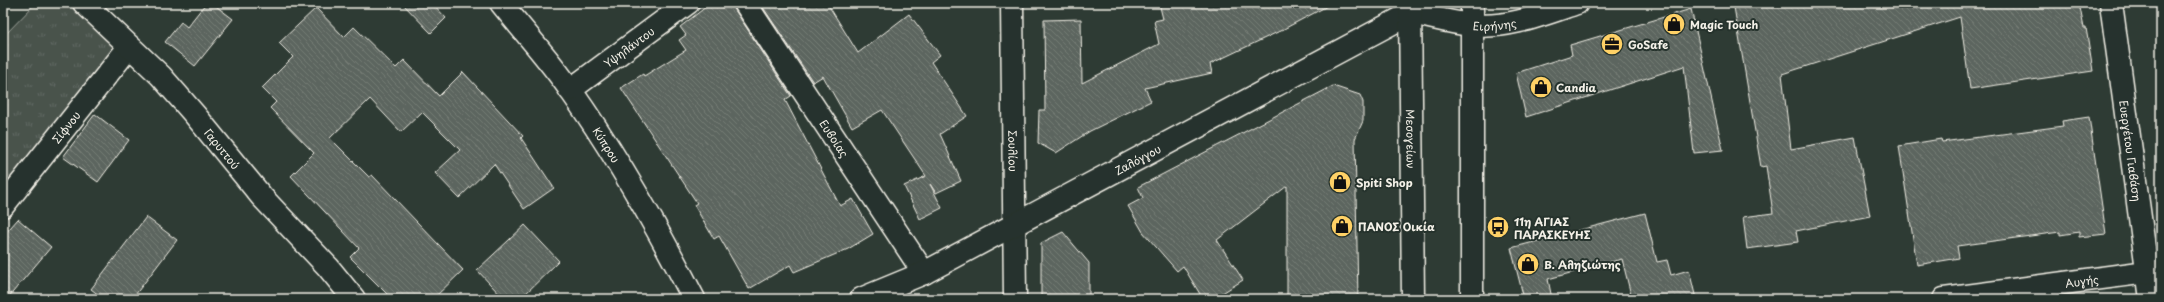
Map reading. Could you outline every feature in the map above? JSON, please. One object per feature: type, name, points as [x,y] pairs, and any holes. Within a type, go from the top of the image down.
[{"type":"street","name":"Γαρυττού","points":[[84,3],[161,76],[262,197],[328,267],[354,299]]},
{"type":"street","name":"Κύπρου","points":[[501,3],[570,90],[661,234],[694,299]]},
{"type":"street","name":"Υψηλάντου","points":[[570,90],[688,3]]},
{"type":"street","name":"Ευβοίας","points":[[745,3],[924,273]]},
{"type":"street","name":"Σουλίου","points":[[1012,3],[1014,299]]},
{"type":"street","points":[[1472,3],[1472,299]]},
{"type":"street","name":"Ειρήνης","points":[[1410,8],[1472,25],[1498,24],[1532,18],[1577,3]]},
{"type":"street","name":"Ευεργέτου Γιαβάση","points":[[2111,3],[2151,299]]},
{"type":"street","name":"Ζαλόγγου","points":[[861,299],[924,273],[1410,8]]},
{"type":"street","name":"Μεσογείων","points":[[1410,8],[1413,299]]},
{"type":"street","name":"Σίφνου","points":[[3,206],[129,47]]},
{"type":"street","name":"Αυγής","points":[[1944,299],[2147,272]]},
{"type":"green space","points":[[36,3],[84,3],[129,47],[3,200],[3,37]]},
{"type":"building","points":[[206,3],[212,3],[233,19],[195,66],[165,42],[181,22],[187,27]]},
{"type":"building","points":[[402,3],[432,3],[446,18],[431,33]]},
{"type":"building","points":[[711,3],[733,3],[735,10],[791,96],[785,100],[840,206],[853,199],[873,234],[848,249],[794,272],[790,265],[749,289],[719,236],[714,239],[694,205],[697,203],[621,88],[643,74],[644,76],[686,50],[679,40],[686,35],[680,27]]},
{"type":"building","points":[[760,3],[827,3],[858,53],[909,14],[940,55],[931,62],[967,116],[940,134],[961,181],[936,193],[930,184],[942,208],[920,219],[904,186],[926,176],[882,110],[852,127],[823,76],[813,82]]},
{"type":"building","points":[[1159,3],[1333,3],[1280,31],[1210,64],[1212,73],[1145,88],[1151,101],[1090,131],[1056,153],[1038,143],[1039,110],[1045,110],[1044,20],[1081,19],[1082,83],[1159,44],[1154,21],[1163,19]]},
{"type":"building","points":[[1756,3],[2079,3],[2084,28],[2086,28],[2093,71],[1970,89],[1960,17],[1782,74],[1791,149],[1855,137],[1870,216],[1796,231],[1798,242],[1747,249],[1743,217],[1773,213],[1766,166],[1761,167],[1734,7]]},
{"type":"building","points":[[316,8],[344,37],[354,27],[396,68],[404,60],[439,96],[463,72],[523,136],[521,138],[554,188],[524,209],[494,164],[459,198],[435,173],[460,150],[422,112],[401,132],[370,99],[330,138],[369,177],[372,175],[463,270],[433,299],[392,299],[350,257],[359,248],[291,176],[314,153],[270,108],[276,102],[262,88],[293,57],[279,43]]},
{"type":"building","points":[[1691,9],[1723,150],[1694,153],[1684,66],[1526,117],[1516,73],[1572,55],[1570,45]]},
{"type":"building","points":[[1333,86],[1360,95],[1363,102],[1363,121],[1355,139],[1358,299],[1287,299],[1287,186],[1217,240],[1243,280],[1213,299],[1203,299],[1183,266],[1177,271],[1143,232],[1128,206],[1143,198],[1138,187]]},
{"type":"building","points":[[95,114],[129,140],[98,182],[63,157]]},
{"type":"building","points":[[2089,117],[2106,234],[2079,237],[2079,232],[2060,235],[2060,232],[1957,246],[1959,258],[1917,265],[1899,146],[1941,139],[1942,142],[2063,126],[2062,121]]},
{"type":"building","points":[[1645,213],[1657,262],[1667,260],[1671,275],[1689,270],[1696,299],[1632,299],[1622,259],[1548,279],[1552,299],[1524,299],[1511,248]]},
{"type":"building","points":[[146,217],[177,240],[132,299],[104,299],[91,289]]},
{"type":"building","points":[[18,219],[51,247],[7,299],[3,299],[3,236]]},
{"type":"building","points":[[525,225],[559,261],[520,299],[504,299],[477,270]]},
{"type":"building","points":[[1063,232],[1089,263],[1089,299],[1041,299],[1041,243]]},
{"type":"place","name":"Magic Touch","points":[[1674,24]]},
{"type":"place","name":"GoSafe","points":[[1612,44]]},
{"type":"place","name":"Candia","points":[[1541,87]]},
{"type":"place","name":"Spiti Shop","points":[[1340,182]]},
{"type":"place","name":"ΠΑΝΟΣ Οικία","points":[[1342,226]]},
{"type":"place","name":"11η ΑΓΙΑΣ ΠΑΡΑΣΚΕΥΗΣ","points":[[1498,227]]},
{"type":"place","name":"Β. Αληζιώτης","points":[[1528,264]]}]
